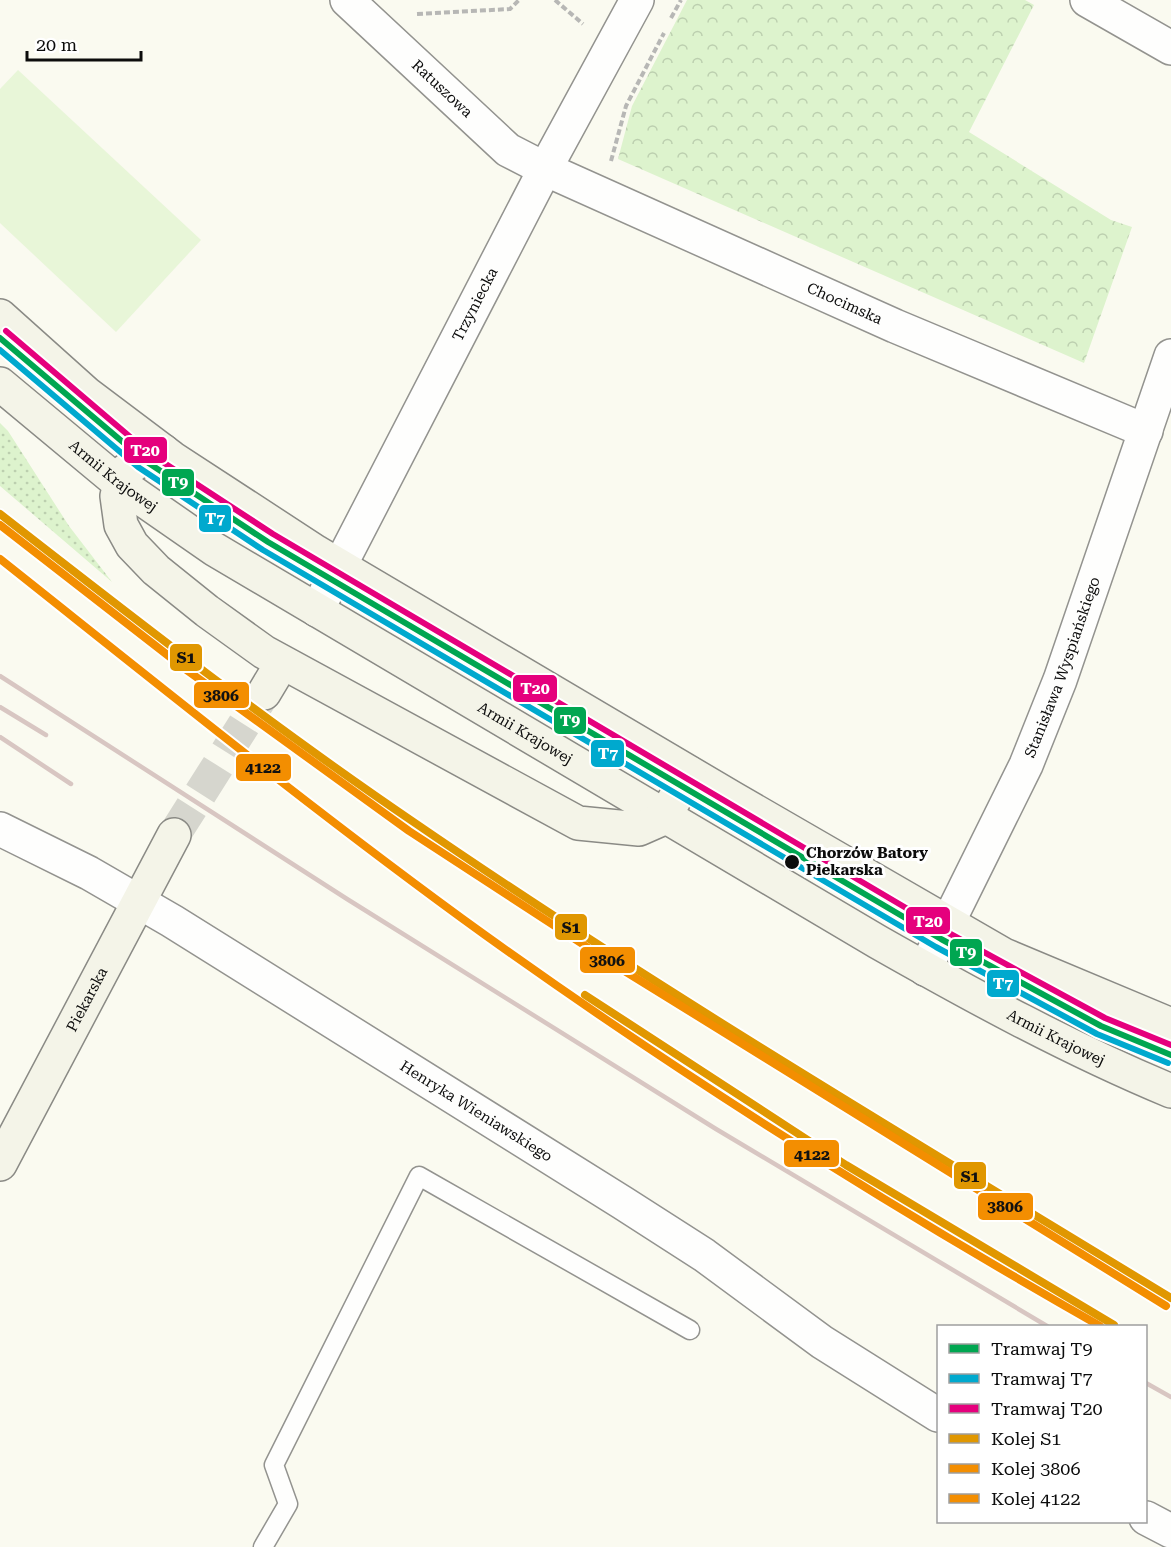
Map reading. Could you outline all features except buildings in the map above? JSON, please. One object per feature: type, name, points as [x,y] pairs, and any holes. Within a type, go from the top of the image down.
[{"type":"street","name":"Ratuszowa","points":[[347,0],[508,150],[545,169]]},
{"type":"street","name":"Trzyniecka","points":[[317,610],[545,169],[637,0]]},
{"type":"street","points":[[1087,0],[1171,48]]},
{"type":"street","name":"Chocimska","points":[[545,169],[895,326],[1146,431]]},
{"type":"street","points":[[0,316],[87,394],[163,451],[257,516],[689,773],[1005,956],[1171,1025]]},
{"type":"street","name":"Stanisława Wyspiańskiego","points":[[925,969],[1026,765],[1060,680],[1171,357]]},
{"type":"street","name":"Armii Krajowej","points":[[0,384],[119,483],[214,549],[664,818],[925,969],[1085,1053],[1171,1091]]},
{"type":"street","points":[[163,451],[146,455],[134,462],[123,473],[119,483],[118,515],[132,545],[156,570],[207,611],[282,663],[578,824],[639,829],[664,818],[689,773]]},
{"type":"street","points":[[264,693],[282,663]]},
{"type":"street","name":"Henryka Wieniawskiego","points":[[0,829],[89,873],[138,901],[632,1209],[704,1255],[822,1342],[937,1414]]},
{"type":"street","name":"Piekarska","points":[[0,1164],[174,836]]},
{"type":"street","points":[[1147,1519],[1171,1531]]},
{"type":"lane","points":[[263,1547],[288,1504],[274,1465],[419,1176],[690,1330]]},
{"type":"path","points":[[412,15],[510,9],[519,0]]},
{"type":"path","points":[[555,0],[585,25]]},
{"type":"path","points":[[670,21],[681,0]]},
{"type":"path","points":[[610,166],[626,106],[664,32]]},
{"type":"green space","points":[[687,0],[1025,0],[1034,5],[969,132],[1111,220],[1132,227],[1084,363],[618,159],[632,106]]},
{"type":"green space","points":[[18,70],[201,240],[116,332],[0,223],[0,89]]},
{"type":"green space","points":[[0,423],[8,431],[69,526],[112,582],[0,486]]},
{"type":"tunnel","points":[[174,835],[264,693]]},
{"type":"railway","points":[[0,676],[347,899],[716,1129],[1045,1325]]},
{"type":"railway","points":[[0,707],[46,735]]},
{"type":"railway","points":[[0,737],[71,784]]},
{"type":"railway","points":[[1147,1384],[1171,1397]]},
{"type":"tram line","name":"T20","points":[[6,331],[149,453],[273,534],[945,931],[1105,1018],[1171,1045]]},
{"type":"tram line","name":"T9","points":[[0,338],[144,460],[268,542],[941,939],[1101,1026],[1171,1055]]},
{"type":"tram line","name":"T7","points":[[0,350],[138,467],[263,550],[936,947],[1097,1034],[1168,1063]]},
{"type":"rail line","name":"S1","points":[[0,514],[257,711],[507,885],[695,1006],[1171,1298]]},
{"type":"rail line","name":"3806","points":[[0,525],[188,671],[409,831],[610,962],[1166,1306]]},
{"type":"rail line","name":"4122","points":[[0,559],[240,750],[423,890],[560,988],[788,1139],[1021,1281],[1098,1325]]},
{"type":"rail line","name":"S1","points":[[585,995],[846,1165],[1114,1325]]},
{"type":"place","name":"Chorzów Batory Piekarska","points":[[792,862]]}]
